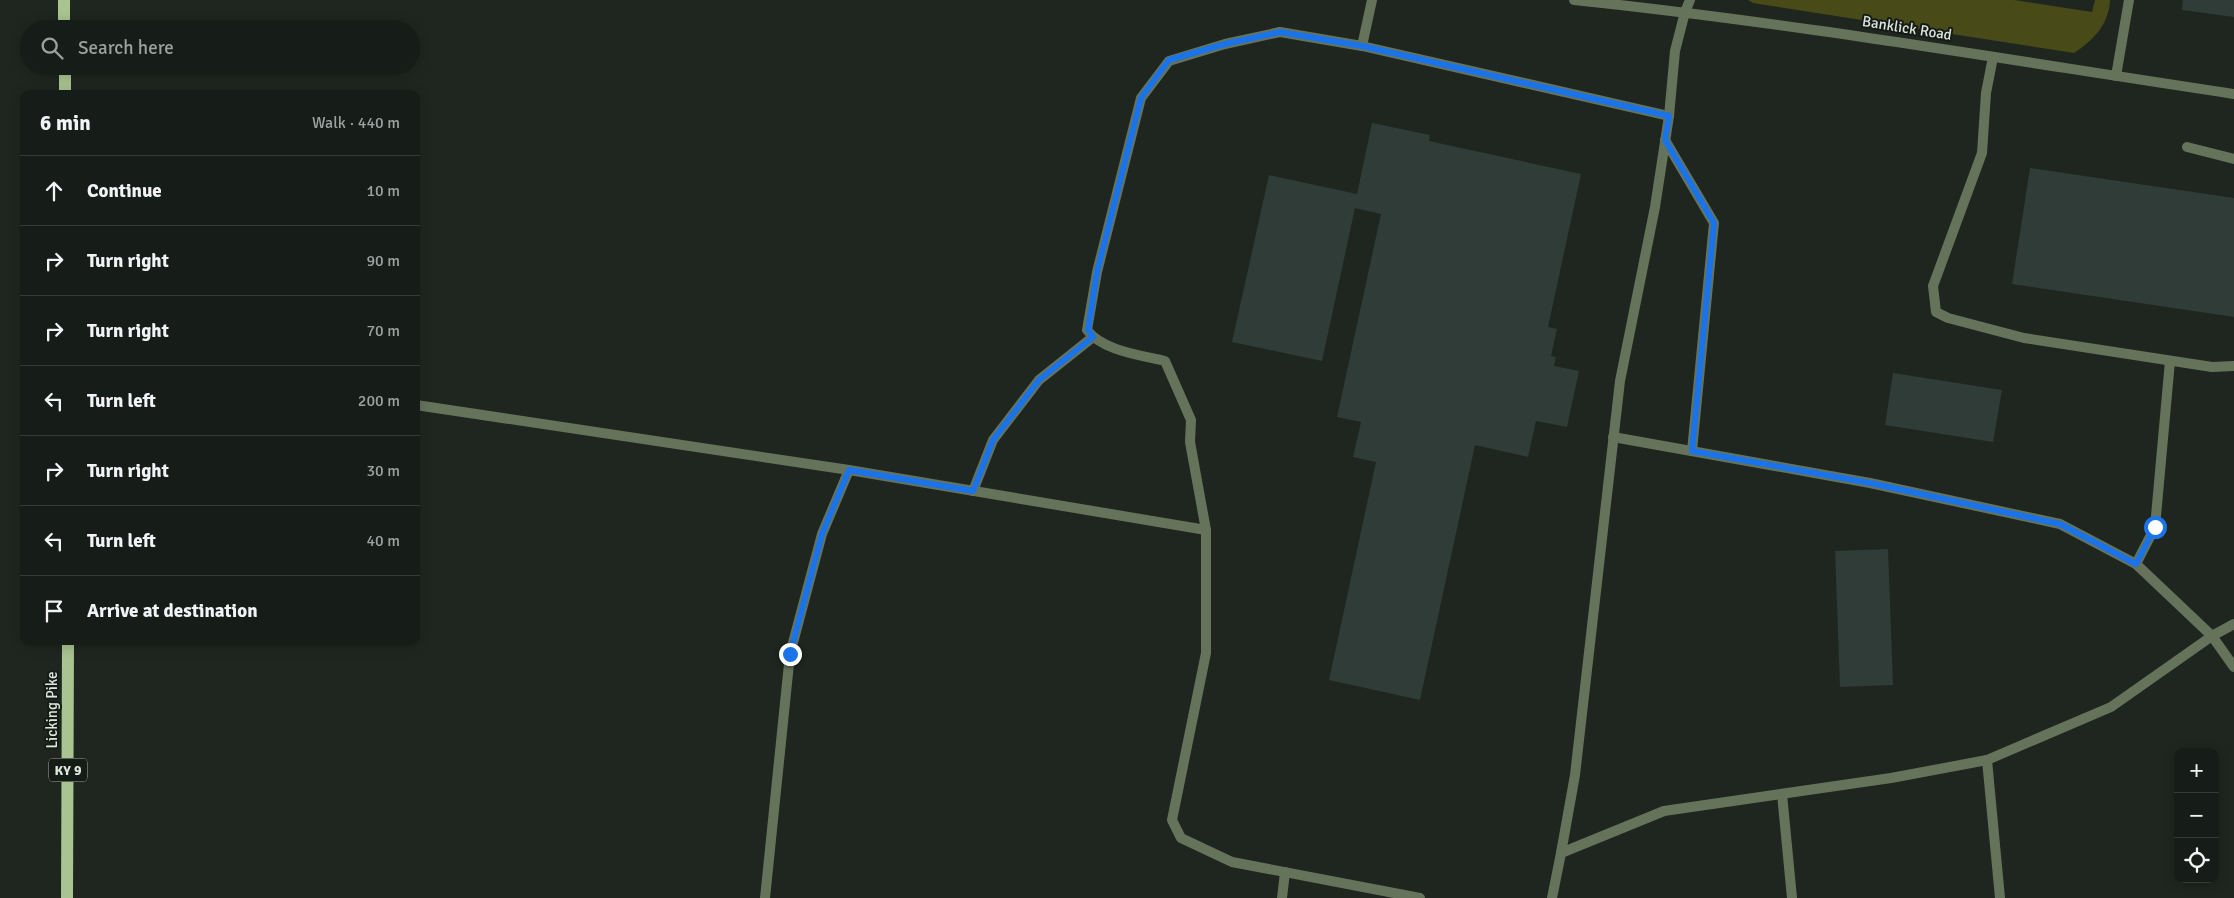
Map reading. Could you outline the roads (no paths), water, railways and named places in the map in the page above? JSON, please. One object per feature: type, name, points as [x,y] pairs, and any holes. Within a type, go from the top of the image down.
[{"type":"main road","points":[[64,0],[64,20]]},
{"type":"main road","points":[[65,75],[65,90]]},
{"type":"main road","name":"Licking Pike","points":[[67,898],[68,645]]},
{"type":"street","points":[[1362,46],[1372,0]]},
{"type":"street","name":"Banklick Road","points":[[1574,0],[1684,12],[2234,94]]},
{"type":"street","points":[[1552,898],[1575,775],[1620,381],[1655,207],[1669,116],[1675,51],[1684,12],[1690,0]]},
{"type":"street","points":[[2116,76],[2129,0]]},
{"type":"street","points":[[1420,898],[1232,862],[1181,838],[1172,820],[1206,653],[1206,530],[1190,442],[1191,420],[1165,361],[1104,344],[1093,337],[1088,330],[1097,272],[1141,98],[1169,60],[1225,44],[1280,32],[1362,46],[1669,116]]},
{"type":"street","points":[[1993,57],[1986,93],[1982,153],[1933,286],[1936,312],[1948,318],[2024,338],[2212,367],[2234,366]]},
{"type":"street","points":[[1665,140],[1714,223],[1692,451]]},
{"type":"street","points":[[2187,147],[2234,159]]},
{"type":"street","points":[[973,491],[993,440],[1039,380],[1093,337]]},
{"type":"street","points":[[2136,564],[2155,527],[2170,361]]},
{"type":"street","points":[[420,406],[849,470],[1206,530]]},
{"type":"street","points":[[1613,437],[1870,483],[2060,524],[2136,564],[2212,636],[2234,667]]},
{"type":"street","points":[[764,898],[790,654],[822,534],[849,470]]},
{"type":"street","points":[[1561,853],[1664,811],[1892,778],[1987,760],[2111,707],[2212,636],[2234,624]]},
{"type":"street","points":[[1987,760],[2000,898]]},
{"type":"street","points":[[1782,794],[1792,898]]},
{"type":"street","points":[[1282,898],[1285,872]]}]
